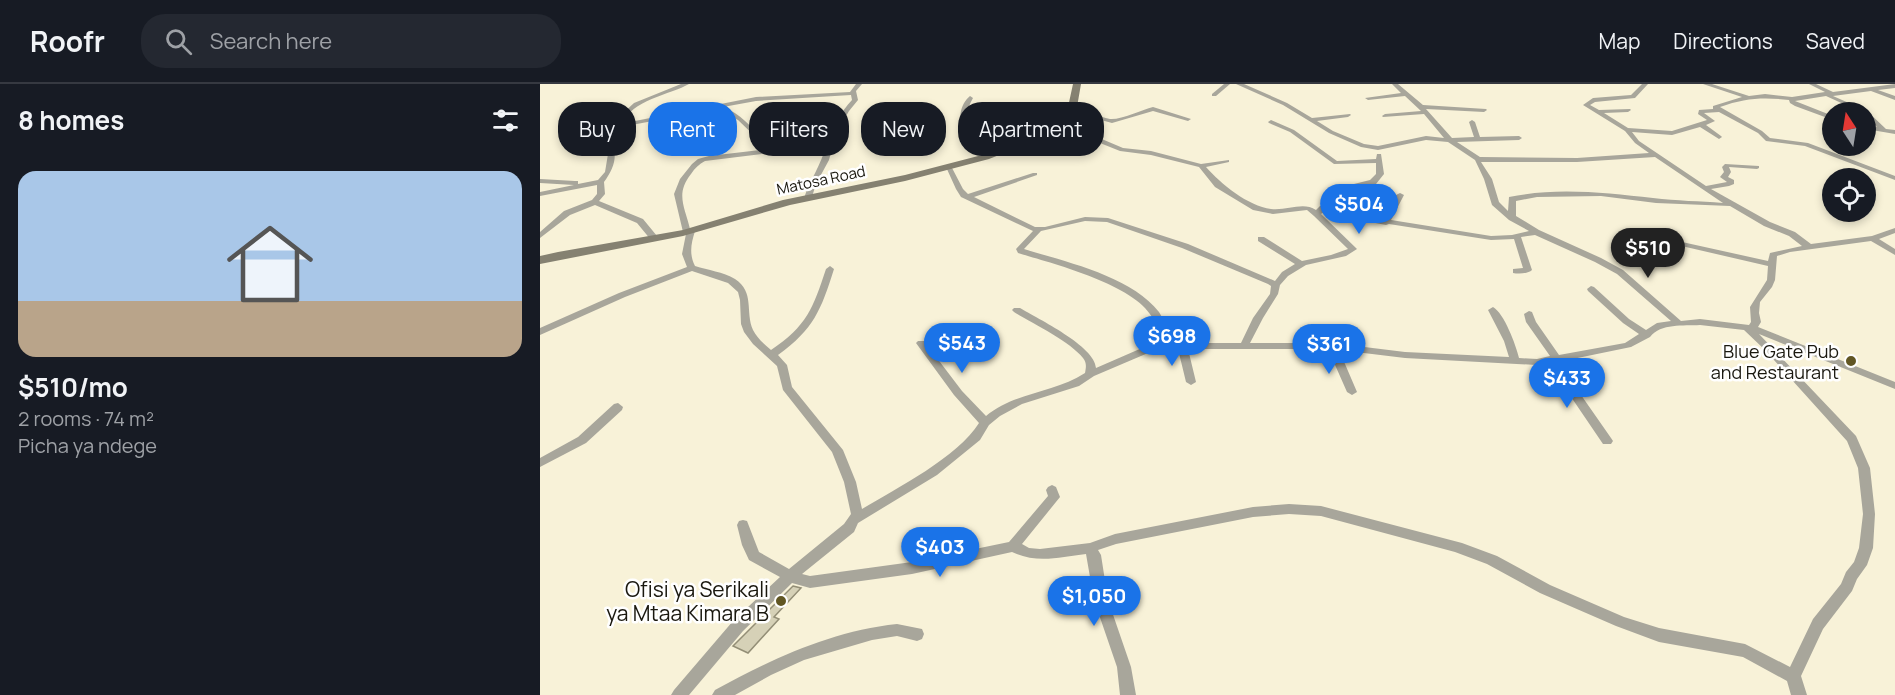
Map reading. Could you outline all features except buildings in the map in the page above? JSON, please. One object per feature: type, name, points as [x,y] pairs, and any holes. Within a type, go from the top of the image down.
[{"type":"street","points":[[636,104],[686,84]]},
{"type":"street","points":[[849,107],[855,100],[854,89],[859,84]]},
{"type":"street","points":[[1073,102],[1077,84]]},
{"type":"street","points":[[1214,94],[1227,84]]},
{"type":"street","points":[[1239,84],[1285,104],[1363,146],[1378,148],[1420,139],[1519,138]]},
{"type":"street","points":[[1395,84],[1427,112],[1450,140],[1478,161],[1488,179],[1495,203],[1512,218],[1620,272],[1677,322]]},
{"type":"street","points":[[1645,84],[1633,97],[1593,100],[1586,103],[1627,130],[1637,142],[1704,188],[1731,205],[1792,234],[1809,247]]},
{"type":"street","points":[[1706,84],[1751,98]]},
{"type":"street","points":[[1812,84],[1844,102]]},
{"type":"street","points":[[1895,86],[1792,99],[1772,95],[1719,104],[1715,107],[1760,132],[1768,140],[1806,144],[1895,178]]},
{"type":"street","points":[[1870,88],[1895,98]]},
{"type":"street","points":[[737,103],[761,98],[854,93]]},
{"type":"street","points":[[1368,98],[1405,94]]},
{"type":"street","points":[[967,102],[970,98]]},
{"type":"street","points":[[1792,99],[1792,102],[1797,105],[1822,114]]},
{"type":"street","points":[[1421,107],[1484,110]]},
{"type":"street","points":[[1104,119],[1112,122],[1153,109],[1188,119]]},
{"type":"street","points":[[1598,112],[1628,110]]},
{"type":"street","points":[[1627,130],[1672,133],[1712,121],[1699,112],[1719,110]]},
{"type":"street","points":[[1385,116],[1427,112]]},
{"type":"street","points":[[737,115],[749,126]]},
{"type":"street","points":[[1312,120],[1348,115]]},
{"type":"street","points":[[1271,122],[1292,131],[1336,163],[1380,161]]},
{"type":"street","points":[[1472,122],[1477,138]]},
{"type":"street","points":[[1876,123],[1884,130]]},
{"type":"street","points":[[1702,125],[1719,136]]},
{"type":"street","points":[[1876,129],[1895,132]]},
{"type":"street","points":[[1104,141],[1122,150],[1151,153],[1201,166],[1227,161]]},
{"type":"street","points":[[1341,190],[1373,182],[1380,174],[1378,148]]},
{"type":"street","points":[[692,267],[685,251],[689,231],[676,197],[677,189],[696,162],[709,158],[749,154]]},
{"type":"street","points":[[1478,161],[1571,160],[1656,155]]},
{"type":"street","points":[[540,194],[600,182],[608,172],[611,156]]},
{"type":"street","points":[[808,198],[812,184],[823,167],[826,156]]},
{"type":"street","name":"Matosa Road","points":[[540,260],[689,231],[755,211],[949,167],[987,156]]},
{"type":"street","points":[[1704,188],[1731,183],[1724,177],[1728,172],[1725,166],[1727,165],[1757,167]]},
{"type":"street","points":[[1201,166],[1218,185],[1256,208],[1273,212],[1306,207],[1317,214],[1353,249],[1339,255],[1301,264],[1286,271],[1276,285],[1274,294],[1258,318],[1244,346]]},
{"type":"street","points":[[949,167],[954,174],[959,191],[1038,230]]},
{"type":"street","points":[[968,197],[1035,174]]},
{"type":"street","points":[[540,181],[577,183],[580,186]]},
{"type":"street","points":[[540,236],[567,213],[595,202],[602,193],[600,182]]},
{"type":"street","points":[[1512,218],[1512,199],[1537,195],[1601,194],[1656,201],[1731,205]]},
{"type":"street","points":[[1386,223],[1400,195]]},
{"type":"street","points":[[595,202],[640,221],[654,238]]},
{"type":"street","points":[[1317,214],[1323,208],[1329,207],[1357,217],[1386,223],[1491,238],[1536,232]]},
{"type":"street","points":[[1166,346],[1156,315],[1144,301],[1096,275],[1020,249],[1038,230],[1085,219],[1108,220],[1185,246],[1276,285]]},
{"type":"street","points":[[1750,329],[1756,322],[1753,310],[1754,301],[1771,280],[1773,255],[1809,247],[1873,238],[1895,230]]},
{"type":"street","points":[[1516,271],[1528,270],[1517,236]]},
{"type":"street","points":[[1873,238],[1895,253]]},
{"type":"street","points":[[1261,239],[1301,264]]},
{"type":"street","points":[[1676,242],[1772,264]]},
{"type":"street","points":[[540,332],[692,267],[715,273],[739,286],[745,299],[747,329],[760,347],[783,365],[787,388],[837,450],[850,482],[857,514],[849,528],[738,626],[682,694]]},
{"type":"street","points":[[771,355],[795,339],[807,325],[819,303],[830,269]]},
{"type":"street","points":[[1591,289],[1626,321],[1647,335]]},
{"type":"street","points":[[1017,310],[1081,351],[1091,364],[1090,374]]},
{"type":"street","points":[[1493,310],[1502,329],[1510,339],[1515,361]]},
{"type":"street","points":[[1529,314],[1531,322],[1554,360],[1607,441]]},
{"type":"street","points":[[855,519],[933,472],[976,437],[985,422],[1018,401],[1075,384],[1090,374],[1145,350],[1166,346],[1332,346],[1405,356],[1515,361],[1554,360],[1623,346],[1647,335],[1652,328],[1660,325],[1677,322],[1723,324],[1750,329],[1895,386]]},
{"type":"street","points":[[1750,329],[1852,438],[1863,468],[1869,514],[1866,548],[1860,565],[1851,576],[1847,587],[1818,624],[1793,676],[1799,695]]},
{"type":"street","points":[[921,343],[958,393],[985,422]]},
{"type":"street","points":[[1182,346],[1191,382]]},
{"type":"street","points":[[1332,346],[1352,392]]},
{"type":"street","points":[[540,464],[582,440],[618,407]]},
{"type":"street","points":[[743,525],[748,545],[754,556],[792,577],[810,582],[912,568],[1013,546],[1054,497],[1052,490]]},
{"type":"street","points":[[1013,546],[1027,553],[1040,554],[1090,548],[1116,539],[1253,512],[1289,509],[1321,511],[1457,547],[1492,560],[1545,589],[1621,622],[1659,635],[1745,651],[1793,676]]},
{"type":"street","points":[[1090,548],[1094,555],[1101,600],[1124,668],[1128,695]]},
{"type":"street","points":[[720,695],[802,654],[872,633],[897,630],[917,634]]},
{"type":"place","name":"Blue Gate Pub and Restaurant","points":[[1851,361]]},
{"type":"place","name":"Ofisi ya Serikali ya Mtaa Kimara B","points":[[781,601]]}]
